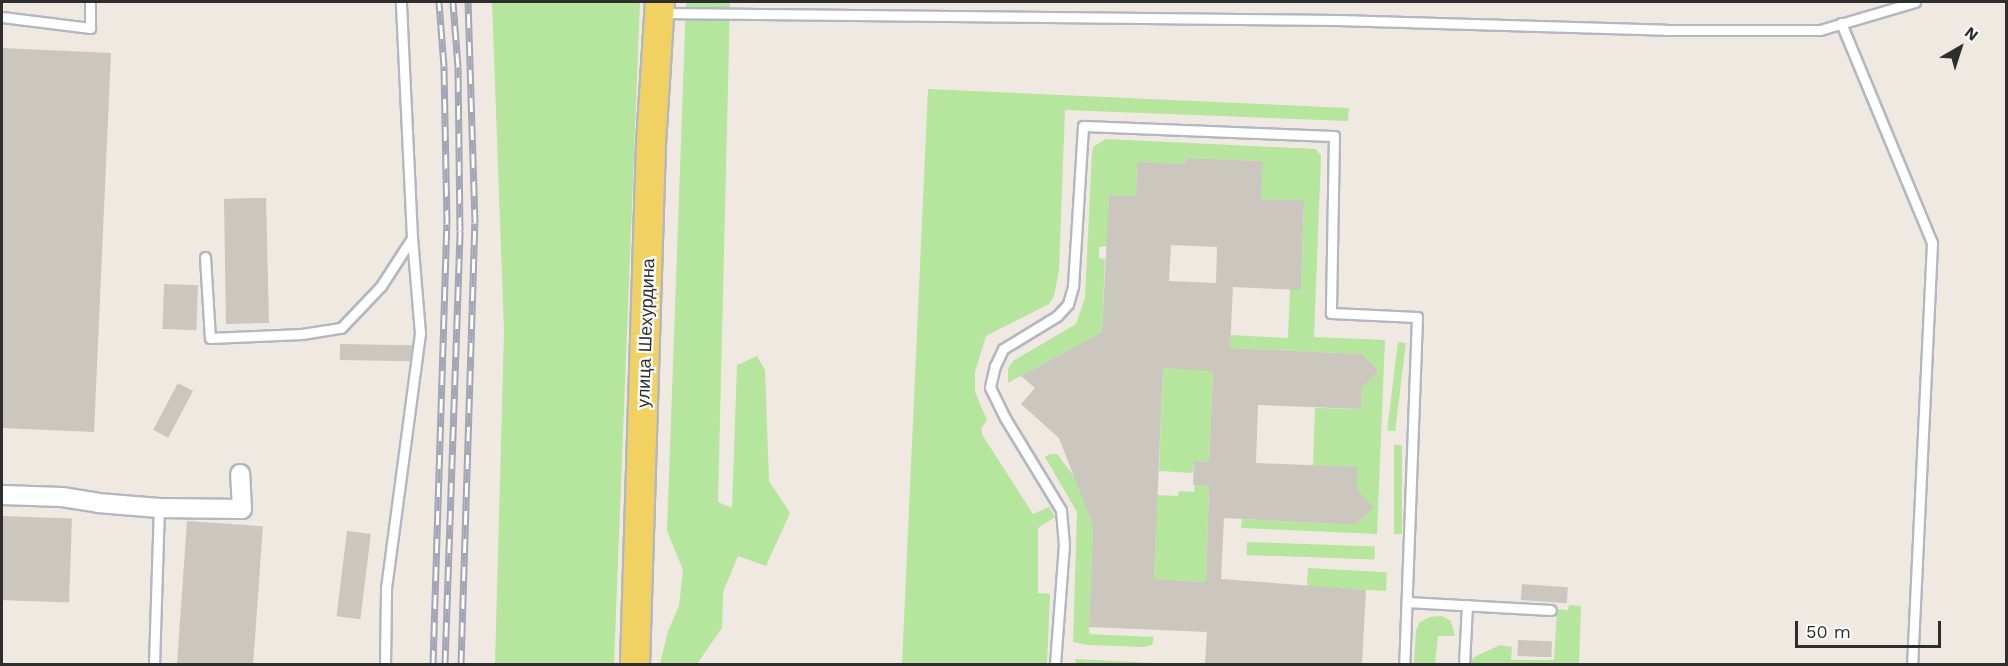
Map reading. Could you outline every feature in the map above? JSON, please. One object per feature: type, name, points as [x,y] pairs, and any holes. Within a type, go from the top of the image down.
[{"type":"main road","name":"улица Шехурдина","points":[[635,664],[651,144],[660,7]]},
{"type":"street","points":[[2,495],[62,497],[98,503],[159,508],[242,510],[240,474]]},
{"type":"lane","points":[[2,17],[90,28],[90,2]]},
{"type":"lane","points":[[385,664],[386,588],[420,333],[412,238],[401,2]]},
{"type":"lane","points":[[660,7],[1337,20],[1666,30],[1820,30],[1915,2]]},
{"type":"lane","points":[[1841,23],[1932,243],[1912,664]]},
{"type":"lane","points":[[1055,664],[1064,545],[1061,510],[1005,418],[990,387],[994,366],[1003,349],[1057,316],[1068,304],[1072,286],[1083,126],[1334,136],[1332,313],[1417,317],[1404,664]]},
{"type":"lane","points":[[205,257],[210,338],[302,334],[341,328],[381,286],[412,238]]},
{"type":"lane","points":[[154,664],[159,508]]},
{"type":"lane","points":[[1407,602],[1551,610]]},
{"type":"lane","points":[[1464,664],[1467,605]]},
{"type":"green space","points":[[492,2],[640,2],[614,664],[495,664],[504,331]]},
{"type":"green space","points":[[686,2],[730,2],[718,502],[732,508],[737,365],[757,356],[765,370],[769,481],[790,513],[766,566],[738,556],[723,592],[722,628],[697,664],[660,664],[668,631],[679,606],[683,570],[667,531]]},
{"type":"green space","points":[[928,89],[1349,108],[1348,121],[1065,110],[1059,270],[1054,296],[1049,304],[986,336],[975,372],[975,392],[987,420],[981,429],[983,436],[1033,514],[1049,507],[1055,517],[1038,528],[1038,593],[1050,594],[1047,664],[902,664]]},
{"type":"green space","points":[[1106,139],[1316,149],[1321,156],[1314,337],[1385,340],[1377,534],[1241,528],[1242,519],[1355,525],[1373,507],[1313,466],[1315,408],[1361,409],[1362,388],[1379,371],[1362,354],[1230,348],[1230,335],[1288,338],[1290,289],[1301,289],[1304,201],[1261,199],[1262,161],[1186,158],[1185,164],[1137,163],[1136,196],[1109,195],[1107,246],[1099,247],[1099,258],[1105,259],[1102,332],[1008,383],[1008,369],[1013,361],[1076,324],[1085,298],[1092,152],[1094,146]]},
{"type":"green space","points":[[1398,342],[1406,343],[1395,431],[1387,430]]},
{"type":"green space","points":[[1163,368],[1213,370],[1209,462],[1194,461],[1193,473],[1159,471]]},
{"type":"green space","points":[[1394,445],[1402,445],[1402,534],[1394,534]]},
{"type":"green space","points":[[1057,454],[1076,479],[1093,526],[1089,634],[1154,637],[1152,645],[1144,647],[1088,645],[1073,642],[1077,512],[1045,457]]},
{"type":"green space","points":[[1195,485],[1209,486],[1206,582],[1154,579],[1157,495],[1178,496],[1179,491],[1194,492]]},
{"type":"green space","points":[[1247,542],[1375,546],[1374,559],[1247,555]]},
{"type":"green space","points":[[1308,568],[1387,572],[1386,591],[1307,587]]},
{"type":"green space","points":[[1569,605],[1581,606],[1579,664],[1469,664],[1474,657],[1500,645],[1512,647],[1511,660],[1554,660],[1557,609],[1568,610]]},
{"type":"green space","points":[[1442,616],[1451,621],[1455,636],[1438,636],[1435,664],[1414,664],[1416,630],[1420,622],[1430,617]]},
{"type":"green space","points":[[1075,659],[1172,664],[1076,664]]},
{"type":"building","points":[[2,48],[111,53],[94,432],[2,428]]},
{"type":"building","points":[[1186,158],[1263,161],[1261,199],[1304,200],[1301,290],[1233,287],[1230,348],[1362,354],[1379,371],[1362,388],[1361,409],[1258,405],[1256,463],[1358,467],[1357,490],[1374,507],[1355,525],[1224,518],[1221,579],[1366,590],[1362,664],[1205,664],[1207,632],[1089,627],[1093,526],[1059,438],[1021,404],[1035,388],[1021,376],[1102,332],[1109,195],[1136,196],[1137,162],[1185,164]],"holes":[[[1171,245],[1217,247],[1216,283],[1169,281]],[[1163,368],[1213,371],[1209,462],[1194,461],[1193,485],[1209,486],[1206,582],[1154,579]]]},
{"type":"building","points":[[266,198],[269,323],[226,324],[224,199]]},
{"type":"building","points":[[164,284],[198,285],[196,330],[162,329]]},
{"type":"building","points":[[340,344],[412,345],[412,361],[340,360]]},
{"type":"building","points":[[178,383],[193,391],[168,438],[153,430]]},
{"type":"building","points":[[2,516],[72,518],[69,602],[2,600]]},
{"type":"building","points":[[187,521],[263,526],[253,664],[177,664]]},
{"type":"building","points":[[347,531],[371,534],[360,619],[337,616]]},
{"type":"building","points":[[1522,584],[1568,587],[1567,603],[1521,600]]},
{"type":"building","points":[[1518,640],[1552,641],[1551,657],[1517,656]]},
{"type":"railway","points":[[433,664],[447,224],[444,66],[439,2]]},
{"type":"railway","points":[[445,664],[460,231],[458,67],[453,2]]},
{"type":"railway","points":[[461,664],[475,223],[468,2]]}]
